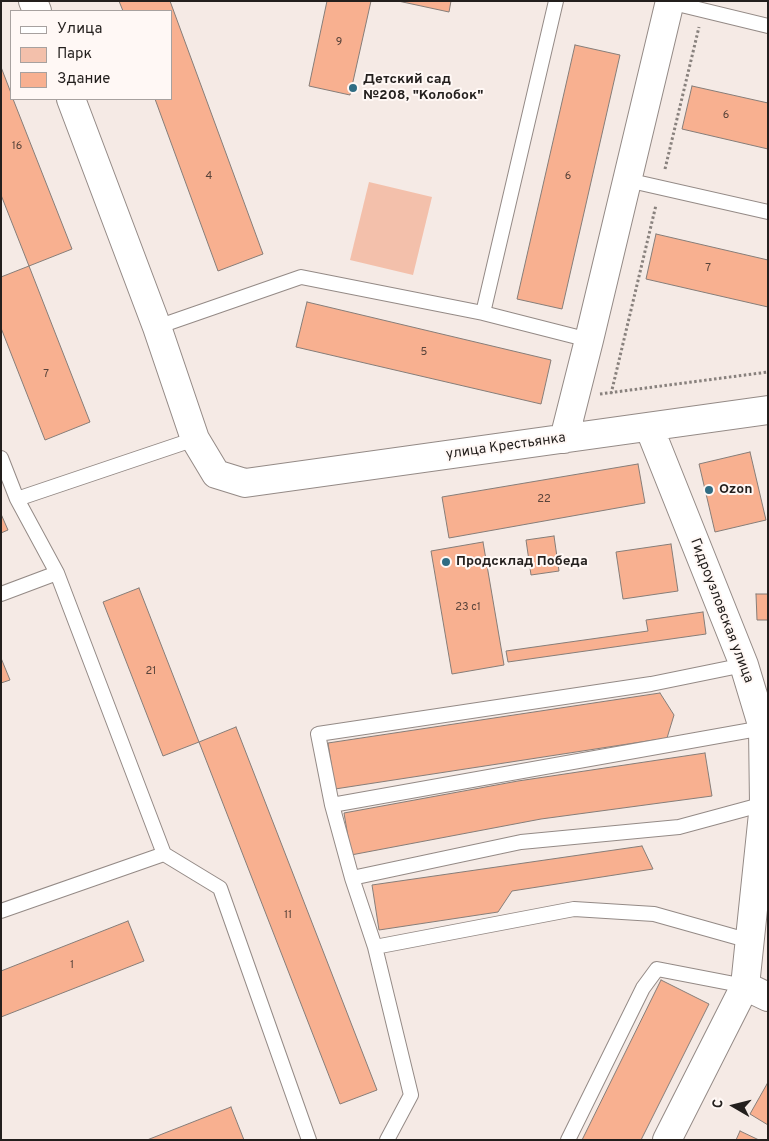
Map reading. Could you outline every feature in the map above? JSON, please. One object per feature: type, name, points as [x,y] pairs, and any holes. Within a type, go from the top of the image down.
[{"type":"street","points":[[564,439],[590,340],[670,2]]},
{"type":"street","points":[[71,100],[158,327],[195,439]]},
{"type":"street","name":"улица Крестьянка","points":[[195,439],[216,474],[244,483],[768,410]]},
{"type":"street","name":"Гидроузловская улица","points":[[649,427],[744,665],[763,728],[766,804],[750,941],[756,991]]},
{"type":"street","points":[[667,1140],[756,991]]},
{"type":"lane","points":[[484,313],[556,1]]},
{"type":"lane","points":[[670,2],[768,26]]},
{"type":"lane","points":[[627,180],[768,212]]},
{"type":"lane","points":[[158,327],[301,277],[484,313],[590,340]]},
{"type":"lane","points":[[17,499],[195,439]]},
{"type":"lane","points":[[1,458],[17,499],[57,573],[164,854],[220,888],[309,1140]]},
{"type":"lane","points":[[1,594],[57,573]]},
{"type":"lane","points":[[387,1140],[411,1095],[375,948],[352,878],[332,805],[318,734],[651,684],[744,665]]},
{"type":"lane","points":[[332,805],[763,728]]},
{"type":"lane","points":[[352,878],[521,842],[678,827],[766,804]]},
{"type":"lane","points":[[1,911],[164,854]]},
{"type":"lane","points":[[375,948],[574,909],[654,914],[750,941]]},
{"type":"lane","points":[[568,1140],[643,988],[657,969],[756,991]]},
{"type":"path","points":[[576,396],[611,394],[768,372]]},
{"type":"green space","points":[[369,182],[432,197],[413,275],[350,260]]},
{"type":"building","points":[[119,1],[170,1],[263,254],[218,271],[155,100],[172,100],[172,10],[123,10]]},
{"type":"building","points":[[327,1],[371,1],[350,95],[309,86]]},
{"type":"building","points":[[398,1],[451,1],[449,12]]},
{"type":"building","points":[[575,45],[620,55],[562,309],[517,299]]},
{"type":"building","points":[[1,67],[10,90],[10,100],[13,100],[72,249],[29,266],[1,195]]},
{"type":"building","points":[[692,86],[768,103],[768,149],[682,129]]},
{"type":"building","points":[[656,234],[768,260],[768,307],[646,279]]},
{"type":"building","points":[[29,266],[90,422],[45,440],[1,328],[1,277]]},
{"type":"building","points":[[307,302],[551,360],[541,404],[296,347]]},
{"type":"building","points":[[750,452],[766,520],[715,532],[699,464]]},
{"type":"building","points":[[638,464],[645,503],[449,538],[442,497]]},
{"type":"building","points":[[1,514],[8,530],[1,533]]},
{"type":"building","points":[[554,536],[559,571],[531,575],[526,540]]},
{"type":"building","points":[[483,542],[504,665],[452,674],[431,551]]},
{"type":"building","points":[[671,544],[678,591],[623,599],[616,552]]},
{"type":"building","points":[[139,588],[199,742],[163,756],[103,602]]},
{"type":"building","points":[[756,594],[768,594],[768,620],[757,620]]},
{"type":"building","points":[[703,612],[706,634],[508,662],[506,651],[648,631],[646,620]]},
{"type":"building","points":[[1,658],[10,680],[1,683]]},
{"type":"building","points":[[660,693],[674,715],[667,738],[335,789],[328,743]]},
{"type":"building","points":[[236,727],[377,1090],[340,1104],[199,742]]},
{"type":"building","points":[[705,753],[712,796],[541,819],[351,855],[344,813],[518,781]]},
{"type":"building","points":[[642,846],[653,869],[512,891],[498,912],[379,930],[372,885]]},
{"type":"building","points":[[128,921],[144,961],[1,1017],[1,971]]},
{"type":"building","points":[[661,980],[709,1004],[641,1140],[582,1140]]},
{"type":"building","points":[[768,1084],[768,1125],[750,1114]]},
{"type":"building","points":[[231,1107],[244,1140],[147,1140]]},
{"type":"building","points":[[740,1131],[759,1140],[736,1140]]},
{"type":"place","name":"Детский сад №208, \"Колобок\"","points":[[353,88]]},
{"type":"place","name":"Ozon","points":[[709,490]]},
{"type":"place","name":"Продсклад Победа","points":[[446,562]]}]
